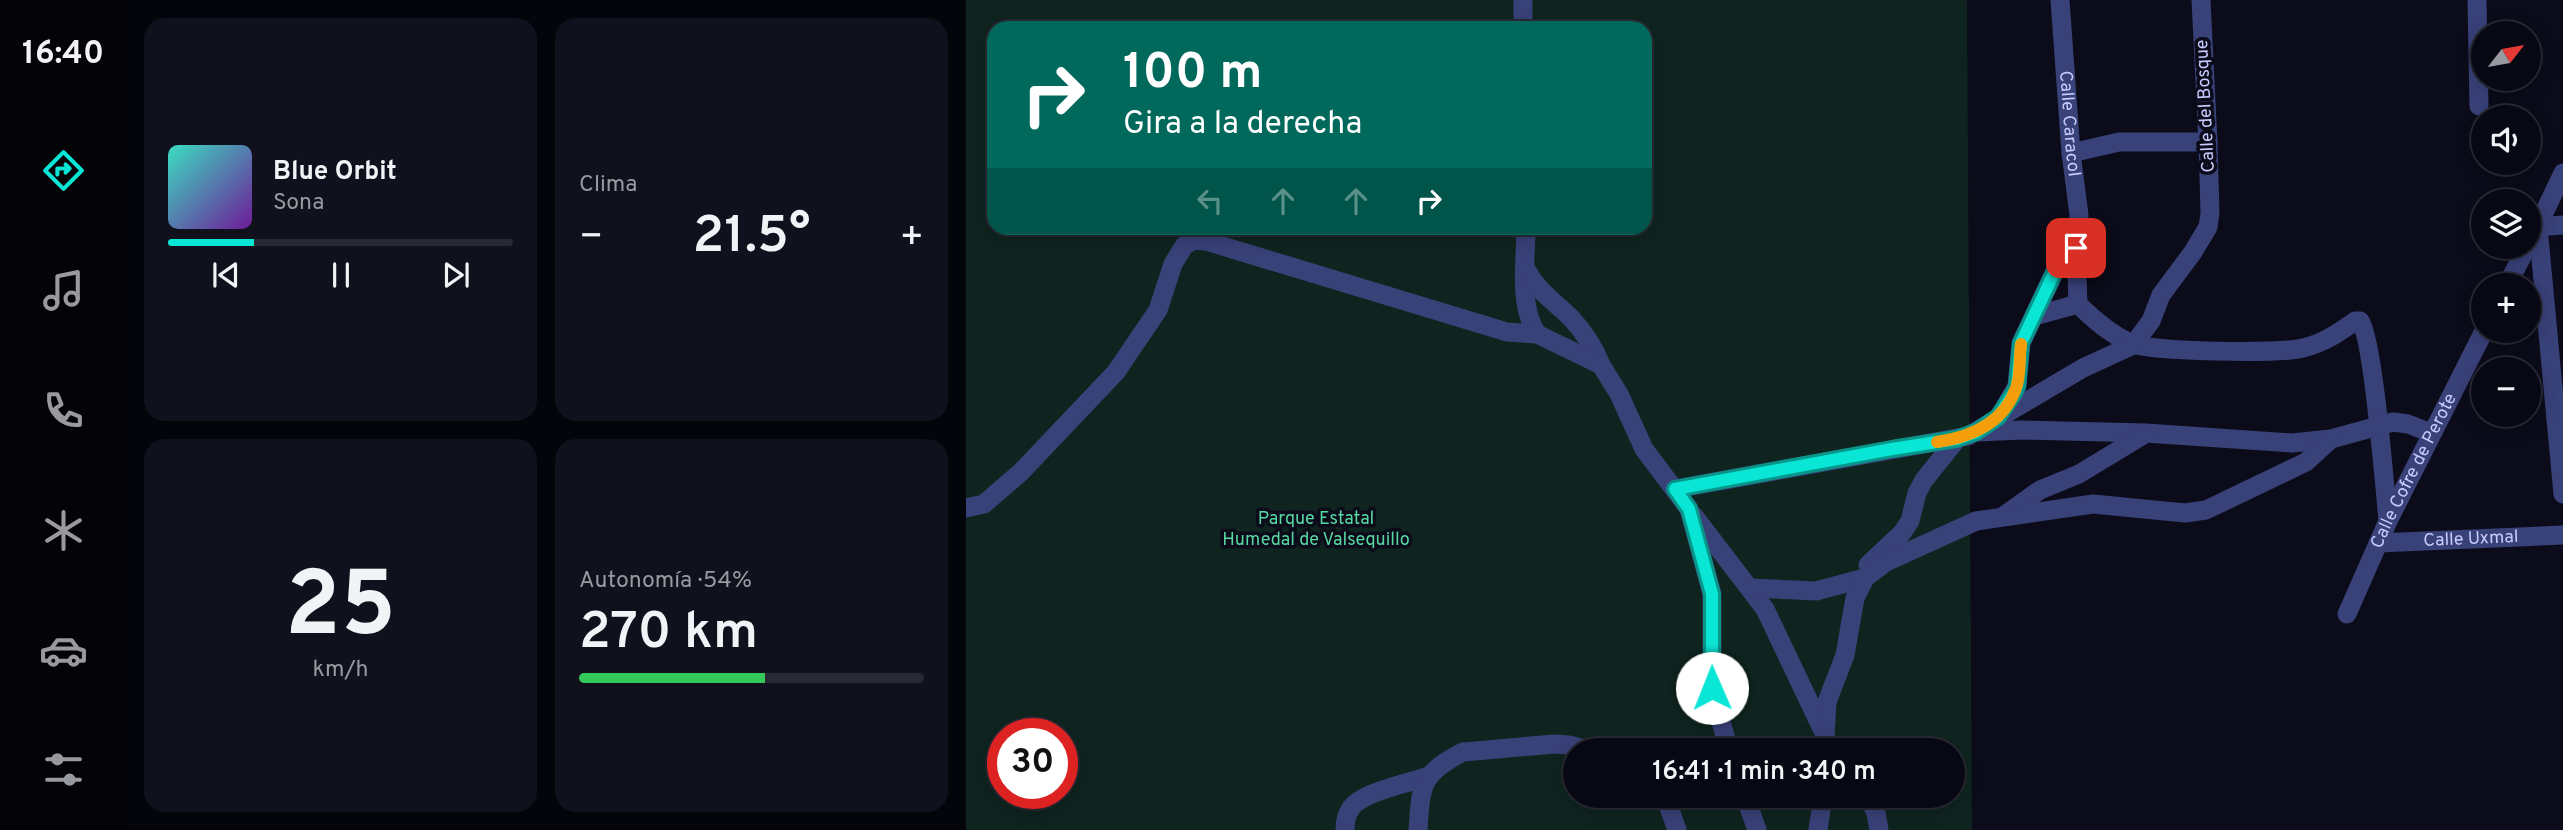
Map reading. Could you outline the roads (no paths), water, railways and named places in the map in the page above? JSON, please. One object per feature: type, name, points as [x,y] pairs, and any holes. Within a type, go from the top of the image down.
[{"type":"street","points":[[1523,0],[1524,21]]},
{"type":"street","name":"Calle Caracol","points":[[2060,0],[2071,153],[2079,215],[2076,248],[2078,304]]},
{"type":"street","name":"Calle del Bosque","points":[[2133,345],[2151,321],[2161,295],[2208,227],[2208,142],[2201,0]]},
{"type":"street","points":[[2477,0],[2479,105]]},
{"type":"street","points":[[2071,153],[2119,142],[2208,142]]},
{"type":"street","points":[[2541,218],[2563,173]]},
{"type":"street","points":[[2541,235],[2563,225]]},
{"type":"street","points":[[1526,235],[1528,316],[1537,334]]},
{"type":"street","points":[[966,508],[984,504],[1021,472],[1116,372],[1158,310],[1174,264],[1184,246],[1194,240],[1206,241],[1507,332],[1537,334],[1601,365]]},
{"type":"street","points":[[1998,417],[2017,386],[2021,343],[2056,269],[2076,248]]},
{"type":"street","points":[[2535,259],[2557,376],[2563,494]]},
{"type":"street","points":[[1526,269],[1539,289],[1570,317],[1587,338],[1619,394],[1644,449],[1765,609],[1826,738]]},
{"type":"street","points":[[2034,316],[2078,304],[2101,327],[2133,345],[2208,351],[2295,350],[2327,341],[2355,321],[2360,321],[2364,326],[2370,356],[2388,521]]},
{"type":"street","name":"Calle Cofre de Perote","points":[[2347,614],[2388,521],[2478,343]]},
{"type":"street","points":[[1675,489],[1956,439],[1976,432],[2082,368],[2133,345]]},
{"type":"street","points":[[1976,432],[2022,430],[2146,433],[2292,443],[2331,439],[2393,422],[2408,424],[2431,433]]},
{"type":"street","points":[[2002,518],[2040,490],[2079,474],[2146,433]]},
{"type":"street","points":[[1829,738],[1827,702],[1845,655],[1857,580],[1902,533],[1910,520],[1917,492],[1956,439]]},
{"type":"street","points":[[1751,588],[1815,591],[1857,580],[1886,562],[1976,521],[2092,504],[2185,513],[2206,510],[2306,462],[2331,439]]},
{"type":"street","points":[[1689,509],[1712,594],[1712,688],[1725,738]]},
{"type":"street","name":"Calle Uxmal","points":[[2378,543],[2563,535]]},
{"type":"street","points":[[1345,830],[1347,815],[1352,806],[1362,799],[1429,776],[1463,752],[1563,745]]},
{"type":"street","points":[[1418,830],[1420,793],[1429,776]]},
{"type":"street","points":[[1669,808],[1677,830]]},
{"type":"street","points":[[1749,808],[1757,830]]},
{"type":"street","points":[[1818,830],[1821,808]]},
{"type":"street","points":[[1874,808],[1879,830]]},
{"type":"park label","name":"Parque Estatal Humedal de Valsequillo","points":[[1316,529]]}]
